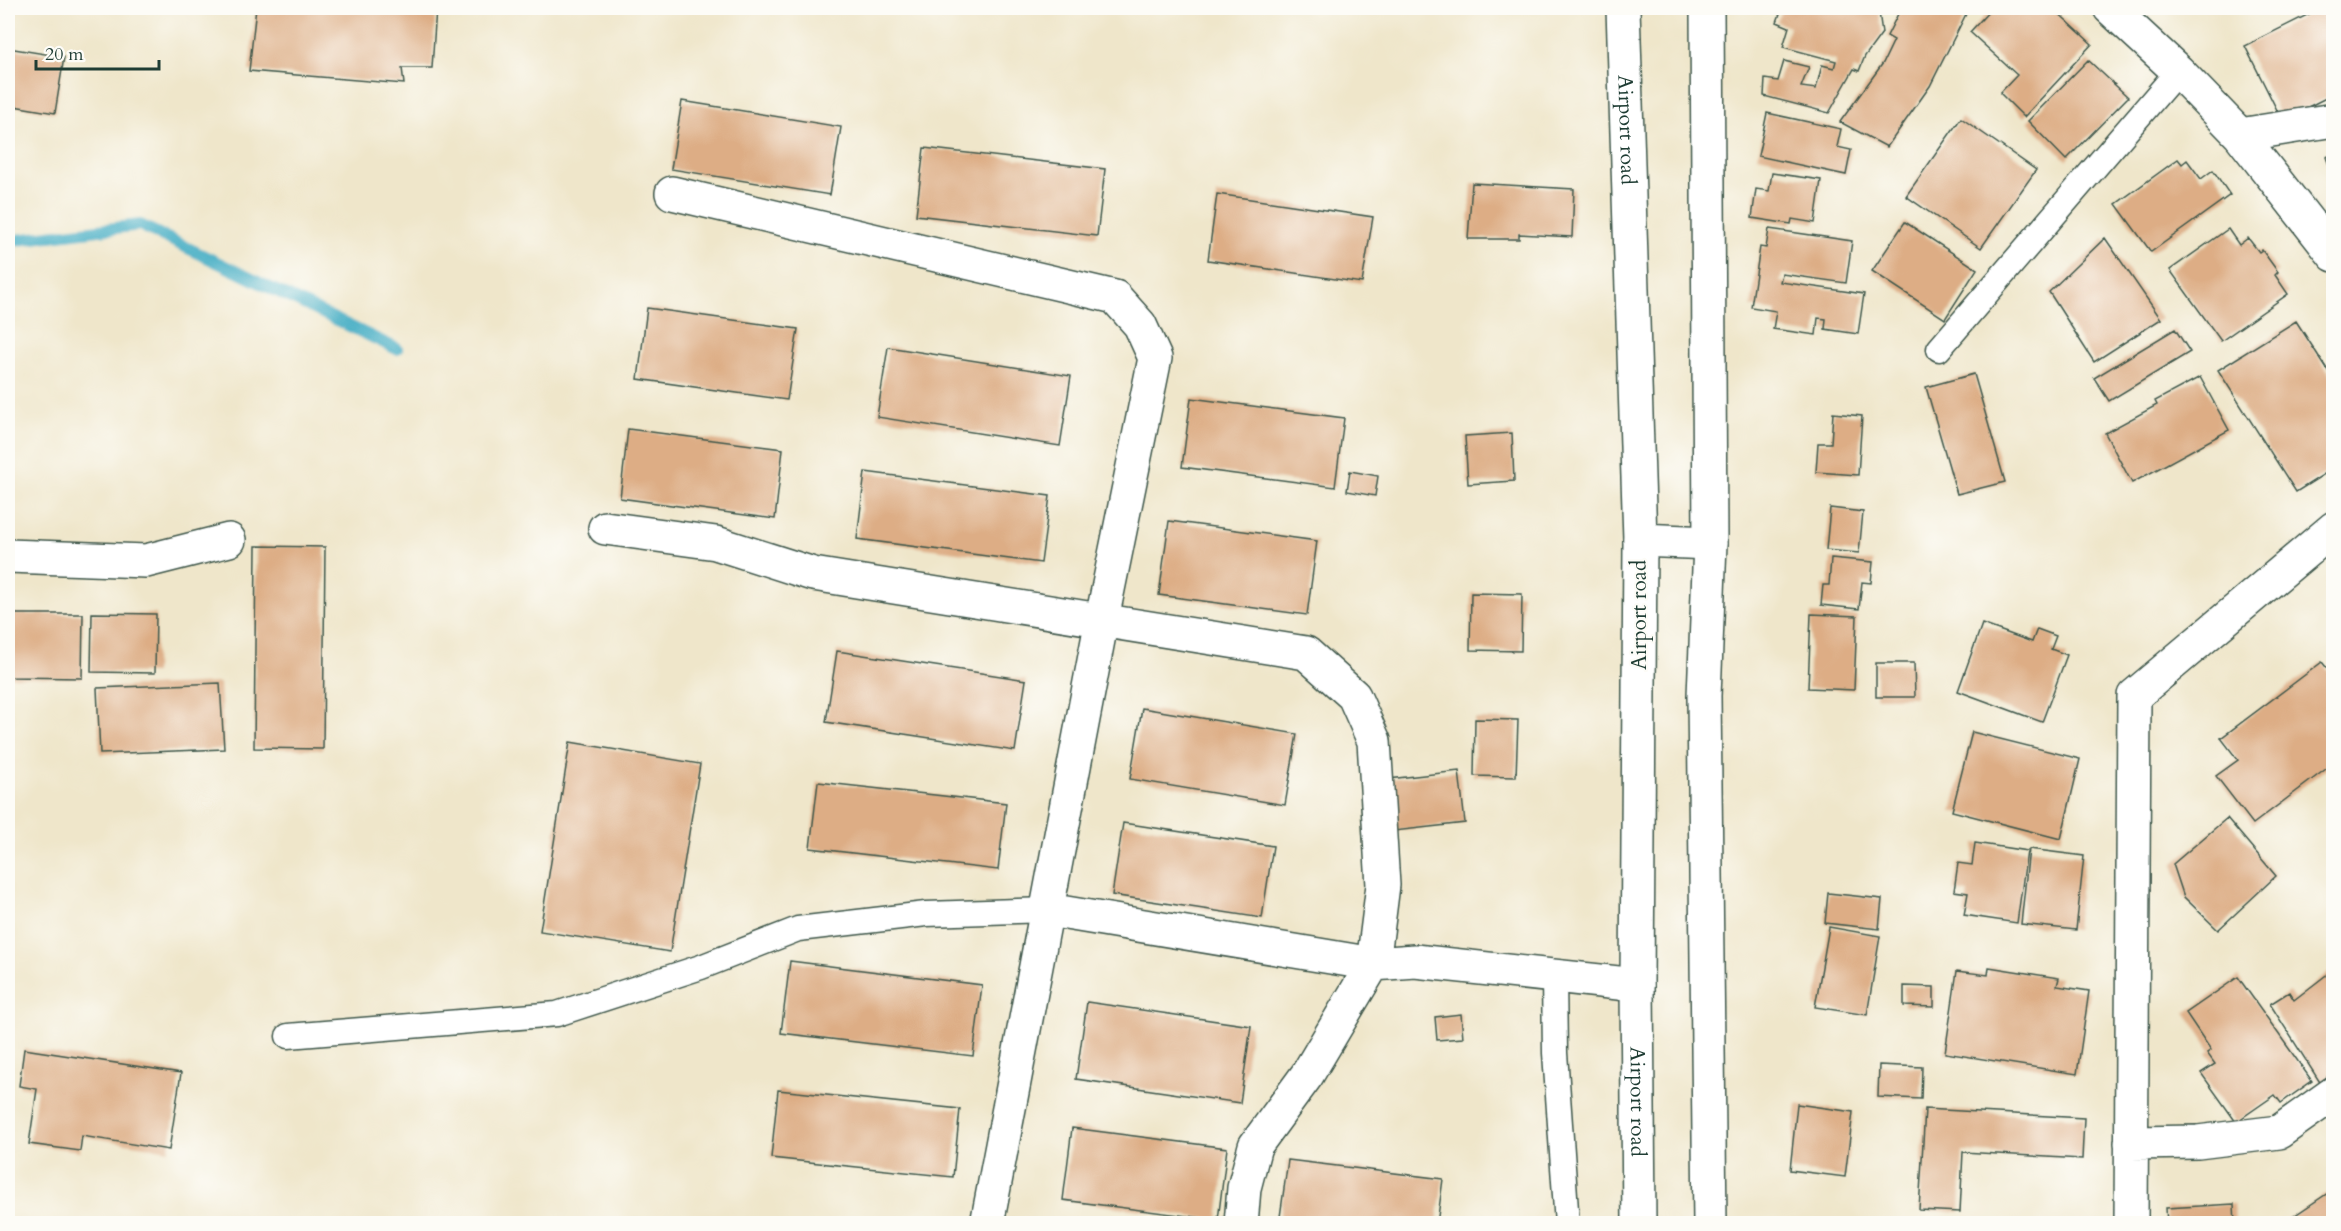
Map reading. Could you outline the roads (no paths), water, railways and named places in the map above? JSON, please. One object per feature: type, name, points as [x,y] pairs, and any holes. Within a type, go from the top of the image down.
[{"type":"street","name":"Airport road","points":[[1623,8],[1640,540],[1637,985],[1639,1224]]},
{"type":"street","points":[[1707,8],[1710,543],[1704,696],[1710,1224]]},
{"type":"street","points":[[2110,8],[2178,71],[2240,135],[2334,255]]},
{"type":"street","points":[[2240,135],[2334,120]]},
{"type":"street","points":[[672,193],[1115,297],[1140,325],[1155,358],[1102,619],[987,1224]]},
{"type":"street","points":[[604,528],[716,543],[813,574],[1306,653],[1354,696],[1374,741],[1383,885],[1373,964],[1307,1076],[1255,1146],[1244,1188],[1240,1224]]},
{"type":"street","points":[[2130,1224],[2134,696],[2334,528]]},
{"type":"street","points":[[8,556],[146,561],[229,540]]},
{"type":"street","points":[[1640,540],[1710,543]]},
{"type":"street","points":[[1048,910],[1373,964],[1415,961],[1637,985]]},
{"type":"street","points":[[2131,1143],[2198,1142],[2278,1132],[2334,1093]]},
{"type":"lane","points":[[1939,349],[2178,71]]},
{"type":"lane","points":[[288,1035],[558,1014],[701,967],[798,929],[926,914],[1048,910]]},
{"type":"lane","points":[[1554,976],[1555,1053],[1567,1224]]},
{"type":"waterway","points":[[8,241],[140,225],[397,349]]}]
